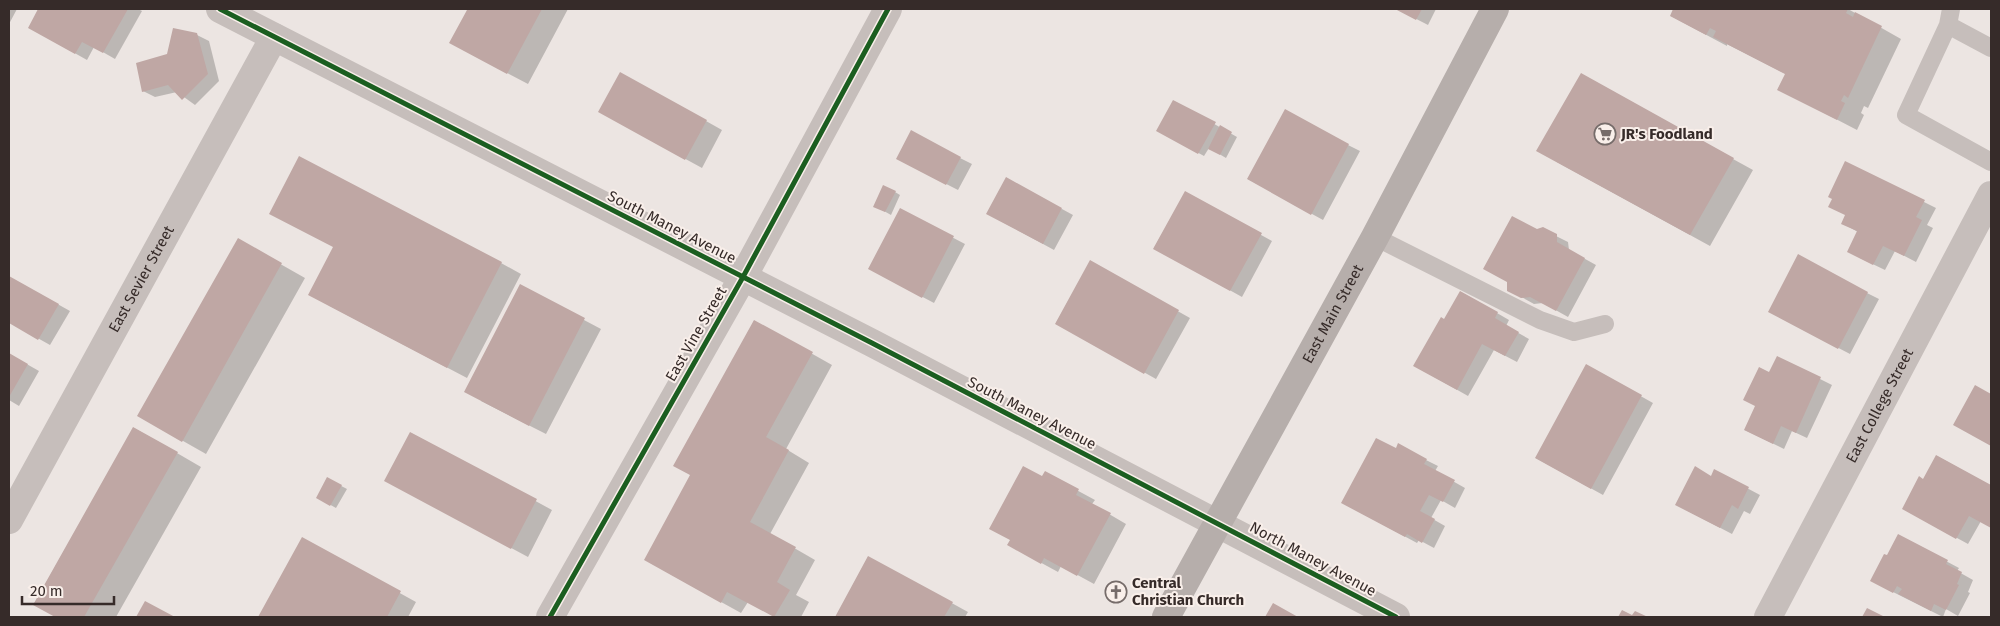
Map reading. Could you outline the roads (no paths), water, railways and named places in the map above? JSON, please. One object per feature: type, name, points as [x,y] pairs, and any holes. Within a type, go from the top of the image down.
[{"type":"street","name":"South Maney Avenue","points":[[220,9],[743,277],[1218,524]]},
{"type":"street","name":"East Vine Street","points":[[550,617],[743,277],[888,9]]},
{"type":"street","name":"East Main Street","points":[[1166,617],[1375,237],[1495,9]]},
{"type":"street","name":"East Sevier Street","points":[[9,520],[274,37]]},
{"type":"street","name":"East College Street","points":[[1768,617],[1991,195]]},
{"type":"street","name":"North Maney Avenue","points":[[1218,524],[1396,617]]},
{"type":"lane","points":[[1991,48],[1949,17],[1906,115],[1991,162]]},
{"type":"lane","points":[[1375,237],[1540,320],[1574,332],[1605,324]]},
{"type":"place","name":"JR's Foodland","points":[[1605,134]]},
{"type":"place","name":"Central Christian Church","points":[[1116,592]]}]
